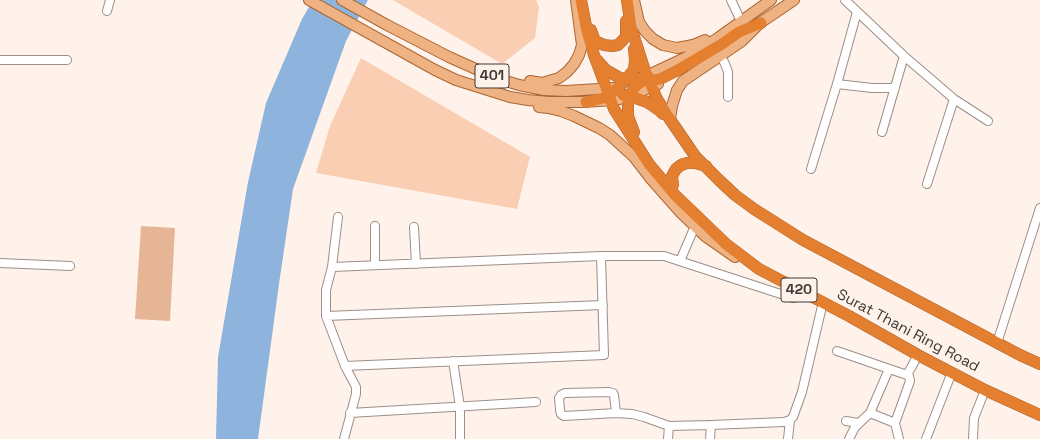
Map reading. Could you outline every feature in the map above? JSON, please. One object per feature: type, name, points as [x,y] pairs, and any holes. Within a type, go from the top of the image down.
[{"type":"highway","points":[[582,0],[586,8],[595,41],[604,45],[618,45],[626,36],[626,20]]},
{"type":"highway","name":"420","points":[[582,0],[587,31],[594,55],[610,93]]},
{"type":"highway","points":[[586,102],[604,98],[634,70],[636,60],[628,31],[622,0]]},
{"type":"highway","name":"Surat Thani Ring Road","points":[[627,0],[631,27],[646,81],[696,156],[735,195],[803,240],[997,343],[1040,364]]},
{"type":"highway","points":[[594,55],[606,70],[620,78],[646,81],[660,79],[722,44],[739,32],[761,23]]},
{"type":"highway","points":[[646,81],[635,87],[630,96],[628,103],[628,116],[633,129],[651,160],[684,198],[719,231],[750,256],[768,274]]},
{"type":"highway","points":[[610,93],[630,96],[647,102],[670,119]]},
{"type":"highway","name":"Surat Thani Ring Road","points":[[610,93],[614,109],[649,164],[675,195],[726,244],[768,274],[823,302],[918,355],[985,390],[1040,415]]},
{"type":"highway","points":[[673,185],[672,176],[676,169],[681,165],[695,163],[706,166]]},
{"type":"main road","name":"401","points":[[308,0],[456,80],[510,97],[550,102],[586,102]]},
{"type":"main road","name":"401","points":[[342,0],[440,52],[496,78],[544,90],[610,93],[646,81],[718,38],[771,0]]},
{"type":"main road","points":[[418,40],[455,53],[503,76],[523,81],[542,83],[550,81],[559,78],[567,72],[579,55],[582,45],[576,0]]},
{"type":"main road","points":[[634,0],[639,22],[645,31],[663,45],[677,48],[705,40],[739,17],[755,11]]},
{"type":"main road","points":[[670,119],[676,90],[683,81],[742,41],[761,23],[790,3]]},
{"type":"main road","points":[[456,80],[511,103],[561,111],[599,128],[614,138],[634,157],[681,213],[705,236],[746,265],[768,274]]},
{"type":"street","points":[[107,11],[110,0]]},
{"type":"street","points":[[731,0],[739,17]]},
{"type":"street","points":[[845,0],[904,56],[954,99],[988,121]]},
{"type":"street","points":[[811,169],[857,12]]},
{"type":"street","points":[[721,56],[728,72],[728,97]]},
{"type":"street","points":[[882,132],[904,56]]},
{"type":"street","points":[[0,60],[66,60]]},
{"type":"street","points":[[837,84],[872,88],[895,88]]},
{"type":"street","points":[[927,184],[954,99]]},
{"type":"street","points":[[997,343],[1040,208]]},
{"type":"street","points":[[338,217],[332,267],[326,290],[326,316],[345,366],[356,387],[356,394],[344,439]]},
{"type":"street","points":[[375,226],[375,264]]},
{"type":"street","points":[[680,261],[695,226]]},
{"type":"street","points":[[414,227],[416,264]]},
{"type":"street","points":[[332,267],[375,264],[416,264],[601,256],[664,256],[793,298],[797,289]]},
{"type":"street","points":[[345,366],[604,355],[601,256]]},
{"type":"street","points":[[0,263],[70,266]]},
{"type":"street","points":[[788,439],[790,420],[793,417],[802,392],[823,302]]},
{"type":"street","points":[[326,316],[603,305]]},
{"type":"street","points":[[837,351],[909,376],[910,381],[895,423],[899,439]]},
{"type":"street","points":[[907,375],[918,355]]},
{"type":"street","points":[[453,361],[460,407],[460,439]]},
{"type":"street","points":[[849,439],[852,430],[870,413],[889,369]]},
{"type":"street","points":[[926,439],[952,372]]},
{"type":"street","points":[[973,439],[974,418],[985,390]]},
{"type":"street","points":[[616,413],[613,393],[565,393],[559,398],[561,414],[564,416],[616,413],[632,414],[669,426],[784,422],[790,420]]},
{"type":"street","points":[[350,413],[536,402]]},
{"type":"street","points":[[870,413],[895,423]]},
{"type":"street","points":[[846,421],[858,423]]},
{"type":"street","points":[[710,439],[711,425]]},
{"type":"street","points":[[668,439],[669,426]]},
{"type":"shaded area","points":[[393,0],[536,0],[539,7],[535,38],[502,64]]},
{"type":"shaded area","points":[[361,58],[530,157],[517,209],[316,173],[330,126]]},
{"type":"water","points":[[313,0],[368,0],[346,41],[293,189],[258,439],[216,439],[218,357],[248,182],[266,103],[302,19]]},
{"type":"building","points":[[141,226],[175,228],[170,321],[135,319]]}]
